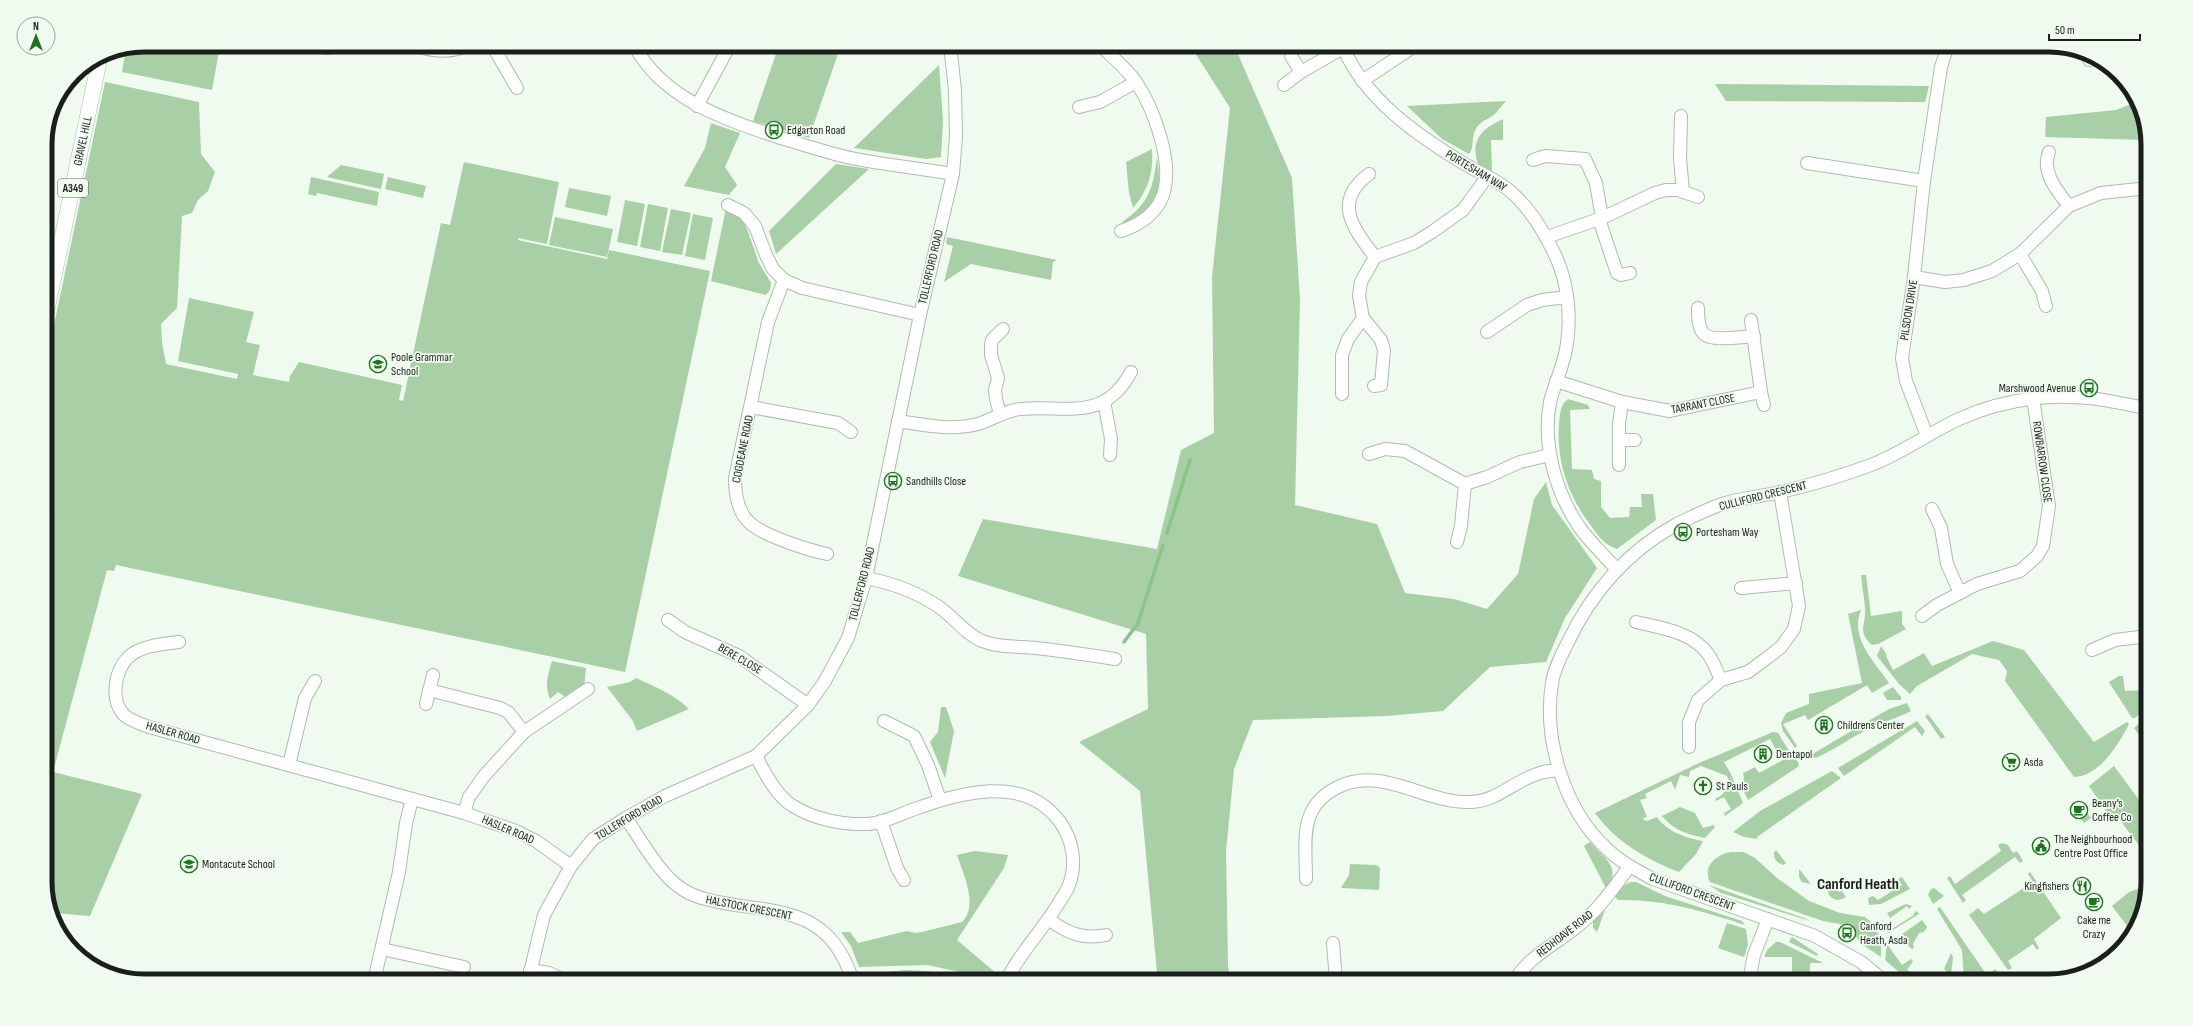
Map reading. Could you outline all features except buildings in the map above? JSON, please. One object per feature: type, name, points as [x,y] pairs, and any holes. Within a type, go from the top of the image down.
[{"type":"main road","name":"GRAVEL HILL","points":[[52,286],[99,64]]},
{"type":"street","points":[[496,52],[517,88]]},
{"type":"street","points":[[639,52],[649,67],[667,84],[697,106],[733,122],[850,158],[953,174]]},
{"type":"street","points":[[697,106],[726,52]]},
{"type":"street","name":"TOLLERFORD ROAD","points":[[529,974],[544,915],[571,866],[592,839],[665,796],[756,756],[808,705],[825,681],[848,638],[866,578],[920,315],[953,174],[956,136],[955,98],[951,52]]},
{"type":"street","points":[[1107,52],[1136,82],[1157,123],[1165,172],[1163,195],[1155,209],[1138,225],[1121,231]]},
{"type":"street","points":[[1284,85],[1300,72],[1333,52]]},
{"type":"street","name":"PORTESHAM WAY","points":[[1346,52],[1362,80],[1378,98],[1424,139],[1510,191],[1537,221],[1547,237],[1563,273],[1567,297],[1567,344],[1556,381],[1548,424],[1550,455],[1568,508],[1581,529],[1616,570]]},
{"type":"street","points":[[1362,80],[1405,52]]},
{"type":"street","name":"PILSDON DRIVE","points":[[1927,436],[1910,395],[1903,365],[1904,336],[1914,277],[1924,181],[1941,67],[1946,52]]},
{"type":"street","points":[[1291,56],[1300,72]]},
{"type":"street","points":[[1079,107],[1100,102],[1136,82]]},
{"type":"street","points":[[1681,116],[1680,158],[1683,192]]},
{"type":"street","points":[[2049,152],[2046,160],[2049,176],[2069,206]]},
{"type":"street","points":[[1533,160],[1545,156],[1585,159],[1596,183],[1600,218],[1617,273],[1621,276],[1630,273]]},
{"type":"street","points":[[1807,163],[1924,181]]},
{"type":"street","points":[[1369,174],[1357,183],[1350,194],[1348,206],[1360,237],[1375,257]]},
{"type":"street","points":[[1374,386],[1382,385],[1384,350],[1381,340],[1363,318],[1359,296],[1361,282],[1375,257],[1414,243],[1463,210],[1487,177]]},
{"type":"street","points":[[1914,277],[1945,282],[1964,280],[1992,271],[2020,254],[2069,206],[2101,193],[2141,189]]},
{"type":"street","points":[[1547,237],[1600,218],[1655,193],[1666,190],[1683,192],[1698,198]]},
{"type":"street","points":[[728,205],[744,213],[755,226],[773,269],[784,280],[802,288],[920,315]]},
{"type":"street","points":[[2020,254],[2042,291],[2046,306]]},
{"type":"street","name":"COGDEANE ROAD","points":[[784,280],[768,322],[735,478],[735,495],[742,512],[750,523],[764,531],[810,550],[827,554]]},
{"type":"street","points":[[1487,332],[1527,305],[1542,300],[1567,297]]},
{"type":"street","points":[[1698,308],[1700,326],[1703,333],[1710,338],[1754,336]]},
{"type":"street","points":[[1342,394],[1342,355],[1348,339],[1363,318]]},
{"type":"street","points":[[1751,320],[1764,405]]},
{"type":"street","points":[[1000,414],[995,390],[998,378],[991,355],[991,345],[992,340],[1003,329]]},
{"type":"street","points":[[898,421],[952,428],[978,424],[1000,414],[1020,409],[1060,410],[1081,408],[1104,401],[1114,396],[1123,387],[1131,372]]},
{"type":"street","name":"TARRANT CLOSE","points":[[1556,381],[1622,402],[1670,412],[1761,392]]},
{"type":"street","name":"CULLIFORD CRESCENT","points":[[1876,974],[1861,962],[1815,936],[1653,879],[1630,867],[1606,849],[1590,832],[1569,794],[1558,770],[1551,734],[1551,710],[1552,683],[1559,660],[1588,606],[1616,570],[1649,542],[1678,524],[1725,503],[1824,481],[1873,464],[1959,419],[1984,410],[2033,398],[2063,395],[2096,398],[2141,407]]},
{"type":"street","name":"ROWBARROW CLOSE","points":[[1922,616],[1937,605],[1977,584],[2020,571],[2037,556],[2043,546],[2049,506],[2033,398]]},
{"type":"street","points":[[1104,401],[1111,439],[1110,455]]},
{"type":"street","points":[[1620,465],[1619,440],[1622,402]]},
{"type":"street","name":"COGDEANE ROAD","points":[[751,407],[838,423],[851,432]]},
{"type":"street","points":[[1619,440],[1634,440]]},
{"type":"street","points":[[1368,454],[1385,449],[1405,451],[1465,484],[1487,477],[1520,462],[1550,455]]},
{"type":"street","points":[[1457,542],[1461,526],[1465,484]]},
{"type":"street","points":[[1689,748],[1689,722],[1698,700],[1721,680],[1748,672],[1781,647],[1794,629],[1800,606],[1780,492]]},
{"type":"street","points":[[1932,509],[1941,528],[1947,564],[1960,593]]},
{"type":"street","points":[[866,578],[888,582],[908,590],[940,607],[962,628],[981,640],[998,646],[1044,649],[1115,659]]},
{"type":"street","points":[[1741,588],[1796,583]]},
{"type":"street","name":"BERE CLOSE","points":[[668,620],[685,632],[739,656],[808,705]]},
{"type":"street","points":[[1636,622],[1675,632],[1695,640],[1709,655],[1721,680]]},
{"type":"street","points":[[2092,650],[2115,640],[2141,637]]},
{"type":"street","name":"HASLER ROAD","points":[[179,642],[145,647],[131,655],[122,665],[115,690],[118,703],[124,714],[149,727],[464,813],[522,834],[536,841],[571,866]]},
{"type":"street","points":[[426,704],[433,675]]},
{"type":"street","points":[[289,765],[305,698],[316,681]]},
{"type":"street","points":[[464,813],[469,797],[484,776],[524,732],[560,701],[588,688]]},
{"type":"street","points":[[429,690],[500,708],[508,712],[524,732]]},
{"type":"street","points":[[884,721],[914,736],[928,764],[940,800]]},
{"type":"street","points":[[756,756],[778,792],[792,806],[821,818],[867,824],[881,821],[940,800],[970,793],[1007,790],[1025,795],[1040,803],[1056,816],[1064,827],[1071,844],[1073,864],[1069,886],[1050,920],[1015,963],[1010,974]]},
{"type":"street","points":[[1306,879],[1306,824],[1314,805],[1328,792],[1348,782],[1368,779],[1389,782],[1447,801],[1471,802],[1490,800],[1540,772],[1558,770]]},
{"type":"street","points":[[376,974],[399,872],[406,823],[412,799]]},
{"type":"street","name":"HALSTOCK CRESCENT","points":[[626,818],[665,873],[683,890],[703,899],[789,914],[818,926],[829,935],[836,944],[850,974]]},
{"type":"street","points":[[881,821],[897,868],[904,880]]},
{"type":"street","name":"REDHOAVE ROAD","points":[[1519,974],[1528,962],[1575,929],[1595,911],[1630,867]]},
{"type":"street","points":[[1750,974],[1754,955],[1768,919]]},
{"type":"street","points":[[1050,920],[1064,931],[1091,938],[1106,935]]},
{"type":"street","points":[[1333,943],[1335,974]]},
{"type":"street","points":[[382,949],[464,967]]},
{"type":"green space","points":[[138,52],[219,52],[212,90],[122,72],[126,54]]},
{"type":"green space","points":[[777,52],[839,52],[809,138],[753,121]]},
{"type":"green space","points":[[1194,52],[1237,52],[1292,178],[1300,299],[1295,505],[1377,524],[1405,593],[1454,599],[1487,609],[1518,574],[1534,499],[1546,482],[1552,505],[1597,568],[1565,618],[1546,662],[1490,667],[1443,711],[1387,716],[1253,720],[1234,769],[1226,852],[1228,967],[1230,974],[1151,974],[1157,972],[1140,791],[1079,742],[1148,709],[1146,634],[958,576],[983,519],[1157,549],[1181,450],[1214,433],[1212,277],[1230,108]]},
{"type":"green space","points":[[939,65],[943,121],[941,157],[926,159],[854,148]]},
{"type":"green space","name":"Poole Grammar School","points":[[105,82],[199,102],[201,154],[215,172],[208,191],[198,200],[192,213],[182,216],[177,308],[161,324],[162,342],[166,364],[237,379],[238,374],[178,361],[189,298],[254,312],[246,342],[260,345],[253,375],[289,382],[290,376],[299,362],[402,385],[399,400],[403,401],[441,223],[450,225],[464,162],[559,182],[547,244],[518,238],[518,240],[607,259],[609,250],[710,271],[625,672],[116,565],[114,571],[107,570],[53,772],[142,794],[90,916],[58,913],[52,888],[52,335]]},
{"type":"green space","points":[[1715,84],[1929,86],[1925,102],[1726,101]]},
{"type":"green space","points":[[1506,101],[1495,114],[1477,127],[1472,149],[1469,154],[1442,139],[1407,106]]},
{"type":"green space","points":[[2131,104],[2139,126],[2141,140],[2045,137],[2046,117],[2116,110]]},
{"type":"green space","points":[[1503,119],[1503,140],[1491,140],[1492,172],[1478,164],[1476,155],[1477,141],[1484,131]]},
{"type":"green space","points":[[711,123],[740,133],[725,167],[737,185],[729,195],[684,186],[705,148]]},
{"type":"green space","points":[[1152,149],[1152,165],[1149,180],[1143,195],[1133,208],[1129,193],[1126,162]]},
{"type":"green space","points":[[1157,157],[1159,190],[1155,202],[1147,212],[1128,224],[1122,222],[1144,202],[1154,178]]},
{"type":"green space","points":[[836,164],[869,169],[776,254],[769,231]]},
{"type":"green space","points":[[341,165],[384,174],[381,189],[327,177]]},
{"type":"green space","points":[[311,177],[379,192],[377,206],[317,193],[316,196],[308,194]]},
{"type":"green space","points":[[388,177],[426,186],[423,198],[385,189]]},
{"type":"green space","points":[[569,188],[611,196],[607,216],[565,207]]},
{"type":"green space","points":[[625,200],[645,204],[637,246],[617,242]]},
{"type":"green space","points":[[648,204],[668,208],[660,251],[640,247]]},
{"type":"green space","points":[[726,208],[743,221],[747,229],[759,263],[771,283],[770,290],[766,295],[711,281]]},
{"type":"green space","points":[[671,209],[691,213],[682,255],[662,252]]},
{"type":"green space","points":[[693,214],[713,218],[705,260],[685,256]]},
{"type":"green space","points":[[555,217],[613,229],[607,257],[549,245]]},
{"type":"green space","points":[[947,237],[1057,260],[1053,262],[1051,280],[971,264],[944,282],[953,246],[946,244]]},
{"type":"green space","points":[[1568,399],[1588,405],[1590,409],[1570,410],[1572,469],[1592,470],[1594,479],[1601,481],[1601,507],[1610,518],[1629,517],[1630,507],[1642,507],[1641,494],[1653,494],[1656,520],[1617,549],[1606,543],[1600,537],[1584,516],[1566,479],[1560,452],[1559,424],[1562,407]]},
{"type":"green space","points":[[1861,575],[1866,575],[1871,616],[1902,611],[1902,624],[1906,629],[1878,644],[1872,645],[1864,636],[1863,627],[1865,607]]},
{"type":"green space","points":[[1861,610],[1858,620],[1858,630],[1861,640],[1865,649],[1889,683],[1872,693],[1867,685],[1808,720],[1805,715],[1783,724],[1797,746],[1795,748],[1783,731],[1781,723],[1786,713],[1809,704],[1809,694],[1862,683],[1848,614]]},
{"type":"green space","points":[[1993,641],[2024,650],[2094,742],[2127,722],[2129,724],[2114,750],[2100,765],[2092,771],[2074,777],[2005,681],[2007,671],[1999,660],[1972,654],[1917,686],[1910,694],[1899,684],[1877,656],[1881,646],[1887,655],[1886,656],[1893,670],[1924,653],[1932,666]]},
{"type":"green space","points":[[552,661],[586,668],[584,687],[567,698],[558,692],[550,699],[547,684]]},
{"type":"green space","points":[[2119,676],[2123,676],[2125,691],[2141,690],[2141,713],[2135,718],[2132,718],[2109,682]]},
{"type":"green space","points":[[636,678],[671,695],[689,709],[637,731],[633,721],[607,687],[630,682]]},
{"type":"green space","points":[[1893,687],[1901,697],[1901,700],[1887,700],[1883,693]]},
{"type":"green space","points":[[1907,703],[1911,711],[1868,729],[1816,758],[1809,756],[1889,709]]},
{"type":"green space","points":[[941,707],[946,707],[954,731],[945,778],[930,742],[938,732]]},
{"type":"green space","points":[[1928,714],[1945,737],[1941,739],[1925,716]]},
{"type":"green space","points":[[1917,721],[1925,731],[1922,736],[1915,727],[1844,776],[1838,768]]},
{"type":"green space","points":[[2141,722],[2141,734],[2139,735],[2134,728]]},
{"type":"green space","points":[[1773,732],[1778,733],[1789,751],[1780,756],[1770,739],[1724,762],[1731,774],[1743,803],[1725,816],[1724,813],[1731,809],[1724,797],[1716,801],[1715,799],[1722,795],[1730,783],[1727,776],[1701,766],[1690,771],[1689,777],[1680,775],[1675,790],[1671,781],[1645,794],[1647,798],[1640,800],[1647,817],[1643,818],[1644,820],[1647,821],[1657,817],[1666,827],[1677,834],[1703,841],[1696,854],[1679,872],[1643,855],[1622,841],[1612,833],[1595,813],[1699,763]]},
{"type":"green space","points":[[1792,755],[1798,762],[1799,766],[1748,800],[1742,788],[1744,778],[1743,773],[1755,767],[1759,773]]},
{"type":"green space","points":[[2114,766],[2141,803],[2141,848],[2116,815],[2111,818],[2089,786]]},
{"type":"green space","points":[[1832,771],[1841,778],[1757,837],[1757,839],[1744,837],[1733,832],[1760,811]]},
{"type":"green space","points":[[1680,807],[1695,813],[1703,828],[1714,825],[1715,827],[1705,838],[1687,833],[1677,828],[1662,816]]},
{"type":"green space","points":[[2082,807],[2091,818],[2084,823],[2075,812]]},
{"type":"green space","points":[[1590,842],[1605,858],[1612,869],[1613,875],[1607,890],[1584,846]]},
{"type":"green space","points":[[2002,843],[2008,845],[2013,853],[2017,851],[2023,861],[2020,863],[2015,857],[1962,895],[1966,900],[1963,903],[1947,878],[1950,876],[1955,884],[2001,851],[1998,845]]},
{"type":"green space","points":[[1776,850],[1786,863],[1784,865],[1779,864],[1775,859],[1774,853]]},
{"type":"green space","points":[[975,851],[1008,855],[1004,868],[957,940],[997,974],[969,974],[927,965],[859,967],[851,946],[841,932],[850,932],[858,943],[907,931],[915,933],[922,932],[962,922],[967,915],[969,899],[966,880],[957,855]]},
{"type":"green space","points":[[1731,852],[1744,852],[1755,858],[1777,878],[1809,901],[1840,913],[1865,917],[1871,922],[1881,938],[1859,941],[1852,929],[1840,924],[1823,921],[1710,882],[1708,876],[1709,866],[1716,858]]},
{"type":"green space","points":[[1350,864],[1376,865],[1380,868],[1379,890],[1341,888],[1349,875]]},
{"type":"green space","points":[[1799,870],[1811,884],[1802,882],[1799,877]]},
{"type":"green space","points":[[2030,872],[2061,918],[2034,939],[2039,948],[2037,950],[2033,944],[2008,961],[2012,968],[2008,970],[1969,915],[1978,908],[1984,914],[2033,882],[2028,874]]},
{"type":"green space","points":[[1902,877],[1910,889],[1881,904],[1869,905],[1868,898],[1873,896],[1878,900],[1902,885],[1898,879]]},
{"type":"green space","points":[[1631,882],[1636,882],[1665,896],[1742,921],[1745,925],[1683,907],[1635,900],[1618,900],[1614,896],[1620,887]]},
{"type":"green space","points":[[1709,885],[1804,918],[1810,921],[1721,893]]},
{"type":"green space","points":[[1834,886],[1839,892],[1842,891],[1846,897],[1837,900],[1831,897],[1828,891]]},
{"type":"green space","points":[[1934,888],[1944,896],[1933,904],[1928,895],[1931,889]]},
{"type":"green space","points":[[2141,888],[2136,911],[2129,928],[2112,906],[2129,892]]},
{"type":"green space","points":[[1906,904],[1912,906],[1909,909],[1907,906],[1890,918],[1887,913]]},
{"type":"green space","points":[[1940,907],[1986,974],[1964,974],[1962,950],[1937,909]]},
{"type":"green space","points":[[1605,910],[1597,932],[1593,928],[1593,921]]},
{"type":"green space","points":[[1917,911],[1919,914],[1888,933],[1887,932],[1914,915],[1913,914]]},
{"type":"green space","points":[[1922,920],[1927,927],[1924,932],[1919,933],[1913,944],[1914,948],[1912,949],[1898,937]]},
{"type":"green space","points":[[1727,923],[1746,929],[1748,945],[1744,957],[1718,948]]},
{"type":"green space","points":[[1792,937],[1818,954],[1817,956],[1789,942]]},
{"type":"green space","points":[[1776,942],[1780,942],[1823,963],[1810,963],[1810,974],[1792,974],[1792,957],[1764,957],[1767,950]]},
{"type":"green space","points":[[1881,942],[1881,957],[1863,945]]},
{"type":"green space","points":[[1887,944],[1902,965],[1911,959],[1913,961],[1907,970],[1912,973],[1901,974],[1885,960]]},
{"type":"green space","points":[[1951,953],[1953,957],[1951,974],[1949,974],[1944,969]]},
{"type":"green space","points":[[1996,969],[1998,974],[1986,974]]},
{"type":"green space","points":[[905,970],[927,971],[942,974],[870,974]]},
{"type":"waterway","points":[[1167,533],[1190,460]]},
{"type":"waterway","points":[[1124,642],[1138,623],[1163,545]]},
{"type":"place","name":"Edgarton Road","points":[[774,130]]},
{"type":"place","name":"Poole Grammar School","points":[[378,364]]},
{"type":"place","name":"Marshwood Avenue","points":[[2089,388]]},
{"type":"place","name":"Sandhills Close","points":[[893,481]]},
{"type":"place","name":"Portesham Way","points":[[1683,532]]},
{"type":"place","name":"Childrens Center","points":[[1824,725]]},
{"type":"place","name":"Dentapol","points":[[1763,754]]},
{"type":"place","name":"Asda","points":[[2011,762]]},
{"type":"place","name":"St Pauls","points":[[1703,786]]},
{"type":"place","name":"Beany’s Coffee Co","points":[[2079,810]]},
{"type":"place","name":"The Neighbourhood Centre Post Office","points":[[2041,846]]},
{"type":"place","name":"Montacute School","points":[[189,864]]},
{"type":"place","name":"Kingfishers","points":[[2082,886]]},
{"type":"place","name":"Cake me Crazy","points":[[2094,902]]},
{"type":"place","name":"Canford Heath, Asda","points":[[1847,933]]},
{"type":"district","name":"Canford Heath","points":[[1858,884]]}]
